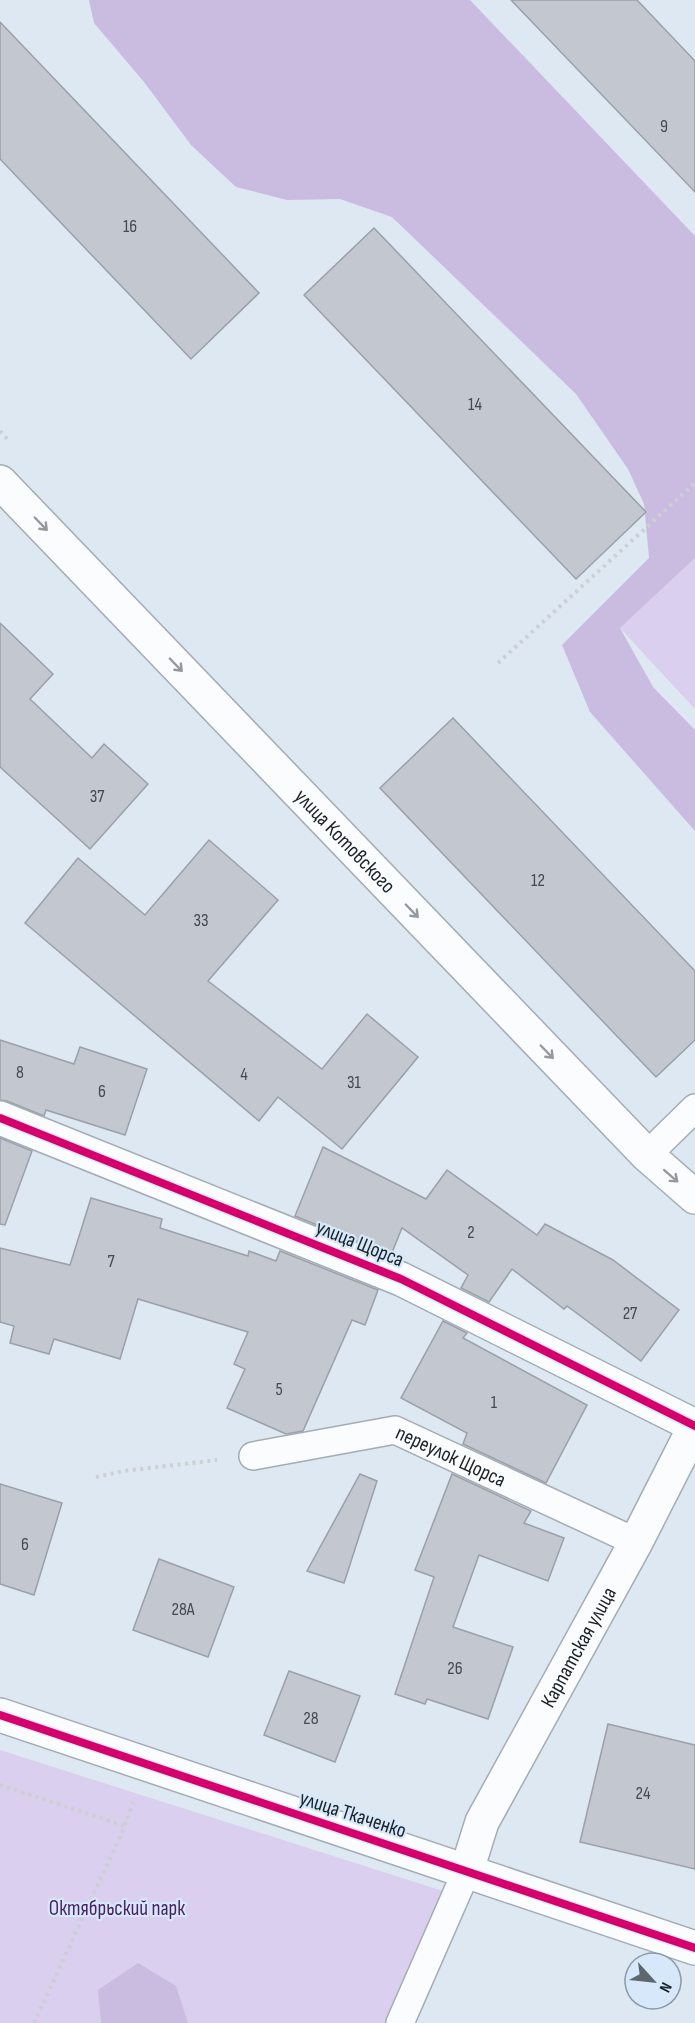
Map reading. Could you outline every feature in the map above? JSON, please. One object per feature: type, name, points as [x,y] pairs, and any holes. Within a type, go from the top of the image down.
[{"type":"street","name":"улица Котовского","points":[[0,482],[647,1155],[695,1197]]},
{"type":"street","name":"улица Щорса","points":[[0,1118],[401,1279],[695,1426]]},
{"type":"street","name":"Карпатская улица","points":[[467,1870],[482,1822],[636,1542],[695,1426]]},
{"type":"street","name":"улица Ткаченко","points":[[0,1715],[695,1947]]},
{"type":"lane","points":[[647,1155],[695,1108]]},
{"type":"lane","name":"переулок Щорса","points":[[253,1456],[395,1430],[636,1542]]},
{"type":"lane","points":[[400,2023],[467,1870]]},
{"type":"path","points":[[498,663],[695,483]]},
{"type":"path","points":[[96,1477],[124,1471],[253,1456]]},
{"type":"path","points":[[0,1785],[125,1826],[34,2023]]},
{"type":"green space","points":[[695,558],[695,709],[620,628]]},
{"type":"green space","name":"Октябрьский парк","points":[[0,1750],[443,1891],[387,2023],[0,2023]]},
{"type":"shaded area","points":[[89,0],[470,0],[695,236],[695,558],[620,628],[653,687],[695,730],[695,831],[590,712],[562,645],[649,558],[644,504],[628,469],[576,394],[392,217],[340,199],[287,200],[236,187],[191,145],[144,82],[94,23]]},
{"type":"shaded area","points":[[138,1963],[176,1986],[188,2023],[101,2023],[98,1990]]},
{"type":"building","points":[[511,0],[637,0],[695,61],[695,192]]},
{"type":"building","points":[[0,22],[259,293],[191,359],[0,159]]},
{"type":"building","points":[[374,228],[646,512],[576,579],[304,295]]},
{"type":"building","points":[[0,623],[53,674],[30,699],[92,758],[104,744],[148,784],[90,849],[0,767]]},
{"type":"building","points":[[453,718],[695,971],[695,1040],[656,1077],[380,788]]},
{"type":"building","points":[[209,840],[278,900],[208,981],[322,1069],[367,1014],[418,1057],[342,1149],[278,1097],[259,1121],[25,923],[78,858],[145,915]]},
{"type":"building","points":[[0,1040],[74,1064],[80,1047],[147,1069],[125,1135],[46,1110],[44,1116],[0,1100]]},
{"type":"building","points":[[0,1138],[32,1151],[5,1225],[0,1224]]},
{"type":"building","points":[[323,1147],[426,1199],[447,1170],[537,1235],[545,1224],[613,1260],[679,1310],[641,1361],[567,1306],[564,1309],[512,1269],[489,1302],[461,1288],[468,1275],[402,1228],[391,1255],[295,1216]]},
{"type":"building","points":[[91,1198],[162,1219],[160,1228],[248,1256],[249,1251],[276,1261],[280,1251],[378,1290],[365,1325],[352,1320],[303,1431],[286,1434],[227,1408],[245,1369],[234,1364],[248,1332],[138,1299],[120,1359],[54,1339],[49,1354],[10,1343],[14,1326],[0,1322],[0,1248],[70,1265]]},
{"type":"building","points":[[443,1321],[467,1333],[463,1338],[587,1405],[546,1483],[463,1444],[467,1433],[401,1398]]},
{"type":"building","points":[[360,1474],[377,1481],[344,1583],[307,1571]]},
{"type":"building","points":[[452,1474],[531,1511],[524,1523],[564,1538],[548,1581],[479,1555],[453,1627],[513,1647],[488,1719],[427,1699],[425,1704],[395,1694],[434,1577],[415,1570]]},
{"type":"building","points":[[0,1484],[62,1503],[34,1595],[0,1584]]},
{"type":"building","points":[[159,1559],[234,1587],[208,1657],[133,1630]]},
{"type":"building","points":[[289,1671],[360,1696],[335,1762],[264,1735]]},
{"type":"building","points":[[608,1724],[695,1745],[695,1869],[580,1842]]},
{"type":"cycle path","points":[[0,1118],[401,1279],[695,1426]]},
{"type":"cycle path","points":[[0,1715],[695,1948]]}]
